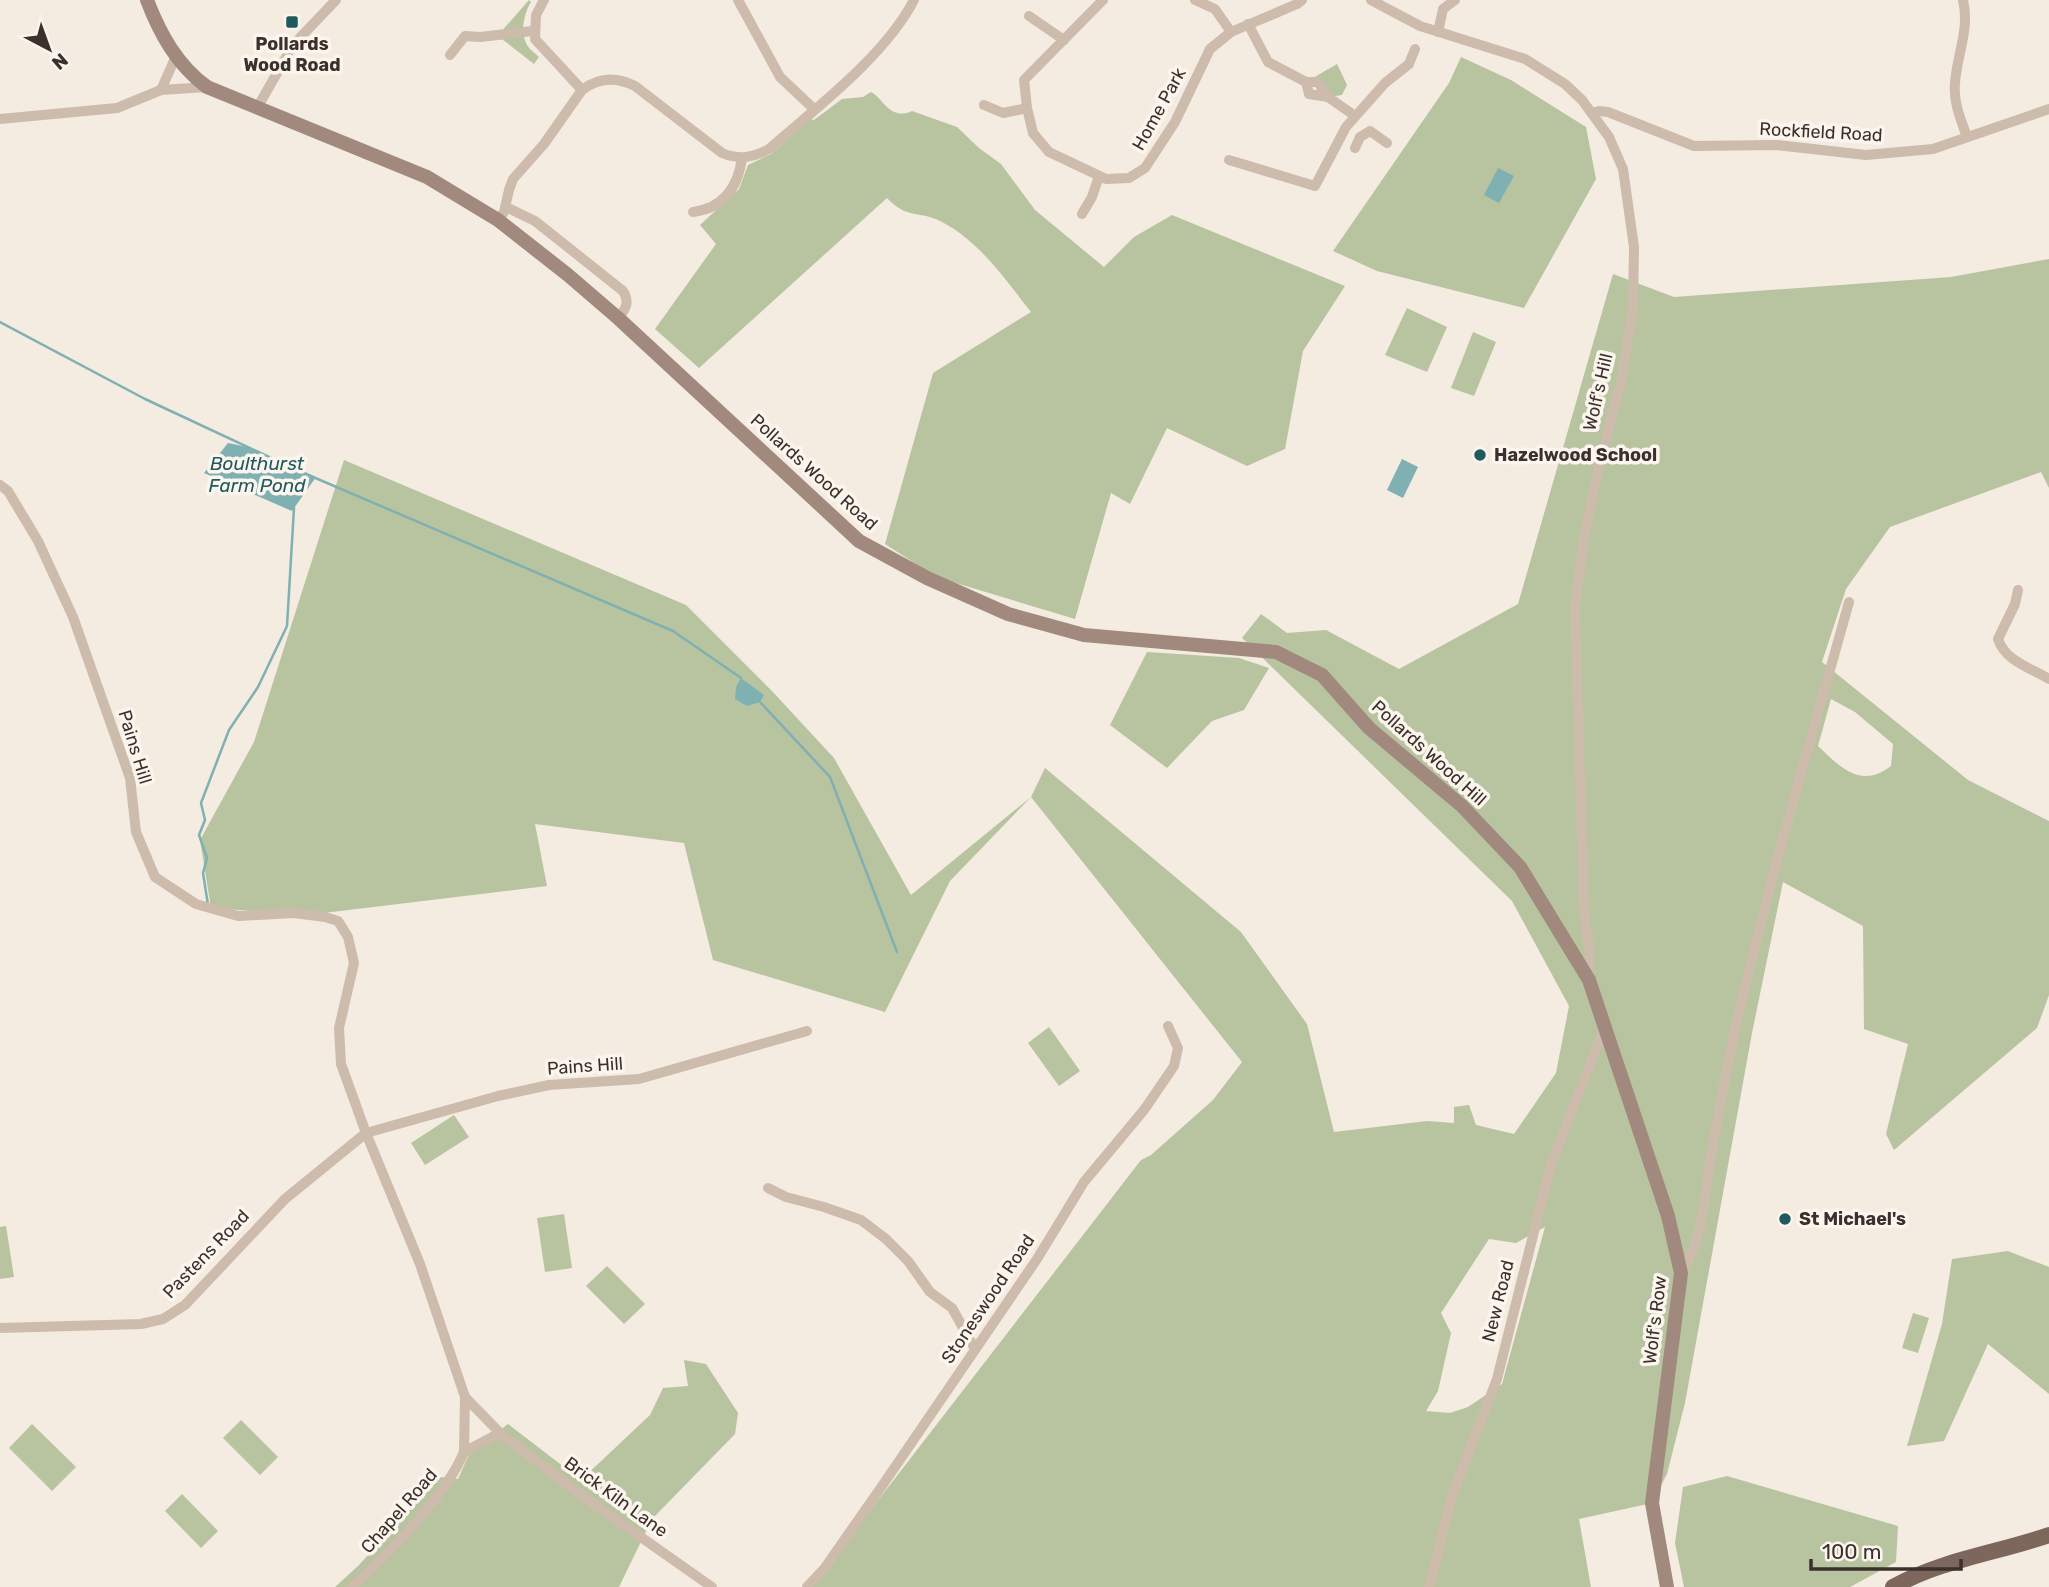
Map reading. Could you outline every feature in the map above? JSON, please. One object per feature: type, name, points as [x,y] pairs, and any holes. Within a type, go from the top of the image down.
[{"type":"main road","points":[[1893,1587],[1988,1551],[2049,1535]]},
{"type":"street","name":"Pollards Wood Road","points":[[147,0],[162,34],[176,56],[193,77],[207,87],[428,177],[498,220],[618,318],[859,541],[927,578],[1008,614],[1084,635],[1093,634]]},
{"type":"street","points":[[257,108],[293,46],[336,0]]},
{"type":"street","points":[[544,0],[536,15],[533,31],[539,45],[582,90]]},
{"type":"street","points":[[738,0],[780,77],[814,109]]},
{"type":"street","points":[[498,220],[506,207],[513,179],[544,144],[582,90],[598,81],[626,81],[635,86],[722,153],[741,158],[760,154],[769,149],[877,51],[895,31],[914,0]]},
{"type":"street","name":"Home Park","points":[[1103,0],[1024,80],[1033,133],[1049,152],[1106,180],[1129,178],[1146,169],[1175,122],[1210,50],[1231,32],[1302,0]]},
{"type":"street","points":[[1195,0],[1215,9],[1231,32]]},
{"type":"street","name":"Wolf's Hill","points":[[1371,0],[1420,26],[1525,59],[1565,84],[1582,100],[1609,137],[1623,169],[1634,247],[1634,290],[1621,382],[1599,465],[1583,544],[1575,608],[1584,909],[1590,957],[1589,980]]},
{"type":"street","points":[[1438,32],[1443,9],[1455,0]]},
{"type":"street","points":[[1963,0],[1967,15],[1955,92],[1958,112],[1967,137]]},
{"type":"street","points":[[1029,16],[1064,40]]},
{"type":"street","points":[[1248,24],[1268,62],[1306,82],[1318,82],[1328,97],[1356,116]]},
{"type":"street","points":[[450,55],[465,36],[533,31]]},
{"type":"street","points":[[1229,160],[1315,186],[1346,127],[1385,83],[1409,64],[1415,48]]},
{"type":"street","points":[[161,90],[176,56]]},
{"type":"street","points":[[0,119],[117,108],[161,90],[207,87]]},
{"type":"street","points":[[984,105],[1003,113],[1027,108]]},
{"type":"street","name":"Rockfield Road","points":[[1592,113],[1599,110],[1608,112],[1694,146],[1777,145],[1866,155],[1933,149],[2049,109]]},
{"type":"street","points":[[1346,127],[1358,142],[1370,131],[1387,143]]},
{"type":"street","points":[[693,212],[713,208],[734,188],[741,158]]},
{"type":"street","points":[[1082,214],[1100,176]]},
{"type":"street","points":[[506,207],[535,221],[623,291],[628,297],[627,304],[618,318]]},
{"type":"street","name":"Pains Hill","points":[[0,485],[8,491],[38,541],[73,617],[130,779],[136,832],[155,877],[196,904],[238,916],[294,913],[325,917],[338,921],[348,937],[354,963],[340,1028],[341,1064],[420,1264],[465,1397],[500,1433]]},
{"type":"street","points":[[2018,590],[2015,604],[1994,641],[2015,662],[2049,679]]},
{"type":"street","points":[[1681,1273],[1694,1252],[1702,1224],[1709,1164],[1736,1024],[1788,816],[1849,602]]},
{"type":"street","name":"Pollards Wood Hill","points":[[1093,634],[1276,652],[1322,675],[1370,728],[1462,806],[1520,867],[1589,980],[1605,1026]]},
{"type":"street","name":"Stoneswood Road","points":[[807,1587],[824,1569],[1037,1259],[1084,1182],[1144,1110],[1174,1066],[1178,1048],[1168,1026]]},
{"type":"street","name":"Wolf's Row","points":[[1605,1026],[1668,1216],[1681,1273],[1653,1503],[1667,1587]]},
{"type":"street","name":"New Road","points":[[1429,1587],[1451,1499],[1497,1379],[1551,1164],[1605,1026]]},
{"type":"street","name":"Pains Hill","points":[[366,1133],[498,1096],[549,1085],[639,1079],[807,1031]]},
{"type":"street","name":"Pastens Road","points":[[0,1328],[141,1325],[163,1320],[185,1306],[285,1199],[366,1133]]},
{"type":"street","points":[[768,1188],[786,1197],[862,1220],[908,1261],[930,1292],[952,1308],[975,1349]]},
{"type":"street","points":[[465,1397],[464,1452],[500,1433]]},
{"type":"street","name":"Brick Kiln Lane","points":[[500,1433],[581,1495],[712,1587]]},
{"type":"street","name":"Chapel Road","points":[[352,1587],[419,1517],[457,1470],[464,1452]]},
{"type":"green space","points":[[529,0],[531,2],[524,19],[523,32],[530,49],[539,57],[534,64],[502,39],[500,33]]},
{"type":"green space","points":[[1461,57],[1511,80],[1586,127],[1596,179],[1524,308],[1377,271],[1333,251],[1449,83]]},
{"type":"green space","points":[[1337,64],[1347,85],[1342,95],[1328,97],[1318,82],[1306,82]]},
{"type":"green space","points":[[871,92],[893,111],[912,111],[957,127],[1001,164],[1035,210],[1104,267],[1134,237],[1172,215],[1345,286],[1303,351],[1285,449],[1247,466],[1167,428],[1130,504],[1111,493],[1075,619],[936,577],[885,544],[933,373],[1031,312],[991,262],[956,230],[934,218],[907,212],[887,198],[699,368],[655,329],[716,244],[700,225],[739,189],[748,165],[771,154],[810,119],[814,120],[842,99],[863,97]]},
{"type":"green space","points":[[2049,259],[2049,488],[2041,472],[1890,527],[1846,589],[1822,662],[1968,780],[2049,821],[2049,995],[2037,1028],[1894,1150],[1886,1134],[1908,1044],[1864,1029],[1863,926],[1783,882],[1752,1033],[1685,1403],[1667,1474],[1652,1503],[1579,1519],[1591,1587],[811,1587],[1141,1160],[1151,1155],[1213,1100],[1242,1062],[1031,797],[1045,768],[1241,932],[1307,1024],[1334,1132],[1427,1121],[1454,1123],[1454,1107],[1469,1105],[1476,1125],[1514,1134],[1556,1073],[1569,1006],[1512,901],[1242,638],[1261,614],[1287,633],[1326,630],[1399,669],[1518,604],[1613,274],[1674,297],[1951,277]],"holes":[[[1831,699],[1855,712],[1893,744],[1891,766],[1880,773],[1861,776],[1843,768],[1818,746]],[[1545,1227],[1502,1384],[1468,1407],[1450,1413],[1426,1411],[1438,1391],[1451,1333],[1441,1313],[1489,1239],[1516,1243]]]},
{"type":"green space","points":[[1407,308],[1447,327],[1427,372],[1385,355]]},
{"type":"green space","points":[[1473,332],[1496,342],[1474,396],[1451,388]]},
{"type":"green space","points":[[344,460],[686,605],[834,758],[911,895],[1031,797],[950,881],[885,1012],[713,960],[684,843],[535,824],[547,886],[307,915],[211,908],[200,840],[254,742]]},
{"type":"green space","points":[[1147,652],[1239,658],[1269,668],[1244,710],[1212,721],[1167,768],[1110,725]]},
{"type":"green space","points":[[1049,1027],[1080,1071],[1059,1086],[1028,1043]]},
{"type":"green space","points":[[454,1115],[469,1137],[425,1165],[411,1143]]},
{"type":"green space","points":[[564,1214],[572,1268],[545,1272],[537,1218]]},
{"type":"green space","points":[[6,1226],[14,1277],[0,1279],[0,1227]]},
{"type":"green space","points":[[2008,1251],[2049,1267],[2049,1394],[1988,1344],[1944,1441],[1907,1446],[1942,1324],[1952,1259]]},
{"type":"green space","points":[[607,1266],[645,1304],[624,1324],[586,1286]]},
{"type":"green space","points":[[1913,1313],[1929,1318],[1918,1353],[1902,1348]]},
{"type":"green space","points":[[684,1360],[706,1364],[738,1413],[735,1434],[652,1519],[619,1587],[335,1587],[358,1566],[440,1477],[458,1479],[470,1452],[508,1424],[581,1480],[650,1415],[663,1388],[688,1386]]},
{"type":"green space","points":[[241,1420],[278,1457],[260,1475],[223,1438]]},
{"type":"green space","points":[[32,1424],[76,1467],[52,1491],[9,1448]]},
{"type":"green space","points":[[1727,1476],[1898,1526],[1896,1562],[1850,1587],[1684,1587],[1675,1543],[1683,1487]]},
{"type":"green space","points":[[182,1494],[218,1531],[201,1548],[165,1511]]},
{"type":"water","points":[[1498,168],[1514,176],[1499,203],[1484,195]]},
{"type":"water","name":"Boulthurst Farm Pond","points":[[228,443],[247,447],[316,477],[292,511],[204,473]]},
{"type":"water","points":[[1402,459],[1418,467],[1403,498],[1387,490]]},
{"type":"water","points":[[741,678],[764,695],[760,702],[747,706],[735,699],[736,687]]},
{"type":"waterway","points":[[0,322],[145,399],[299,471],[673,631],[741,678]]},
{"type":"waterway","points":[[208,905],[203,873],[207,858],[199,835],[205,820],[201,803],[229,730],[258,687],[287,626],[294,508]]},
{"type":"waterway","points":[[760,702],[830,777],[897,952]]},
{"type":"place","name":"Pollards Wood Road","points":[[292,22]]},
{"type":"place","name":"Hazelwood School","points":[[1480,455]]},
{"type":"place","name":"St Michael's","points":[[1785,1219]]}]
